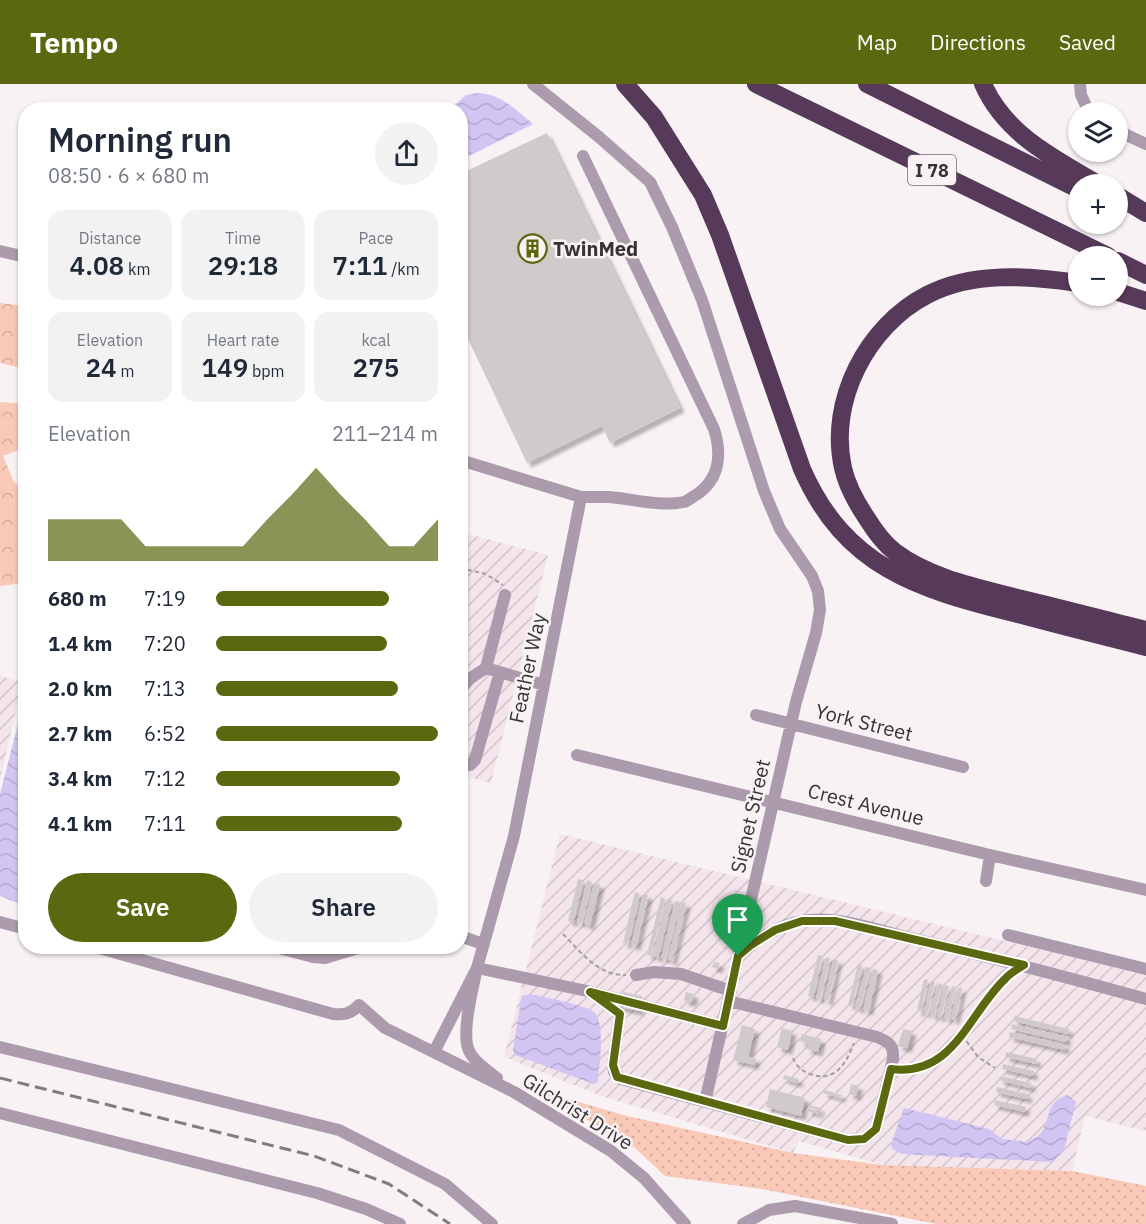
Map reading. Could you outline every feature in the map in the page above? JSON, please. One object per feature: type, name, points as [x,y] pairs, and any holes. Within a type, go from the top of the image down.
[{"type":"highway","points":[[625,84],[654,117],[703,195],[720,235],[810,488],[834,523],[849,540],[881,566],[928,589],[981,605],[1146,647]]},
{"type":"highway","name":"I 78","points":[[756,84],[1088,246]]},
{"type":"highway","name":"I 78","points":[[867,84],[1068,184]]},
{"type":"highway","points":[[983,84],[1004,118],[1029,142],[1082,174]]},
{"type":"highway","points":[[1128,202],[1146,213]]},
{"type":"highway","points":[[1128,213],[1146,222]]},
{"type":"highway","points":[[1128,266],[1146,275]]},
{"type":"highway","points":[[1068,282],[1039,278],[994,278],[949,287],[929,294],[910,305],[879,333],[855,371],[844,406],[841,427],[843,466],[848,484],[869,522],[894,551],[909,561],[949,579],[1146,630]]},
{"type":"highway","points":[[1128,295],[1146,301]]},
{"type":"street","name":"Signet Street","points":[[533,84],[599,136],[650,182],[672,227],[702,300],[764,491],[780,529],[812,576],[818,591],[820,610],[816,633],[791,724],[705,1102]]},
{"type":"street","points":[[1080,84],[1084,102]]},
{"type":"street","points":[[1128,136],[1146,144]]},
{"type":"street","points":[[468,462],[581,497],[610,497],[664,504],[686,502],[702,491],[713,479],[719,460],[719,446],[714,429],[583,156]]},
{"type":"street","points":[[0,251],[18,255]]},
{"type":"street","name":"Feather Way","points":[[514,1092],[474,1059],[468,1048],[466,1036],[477,968],[514,836],[581,497]]},
{"type":"street","points":[[468,679],[486,668],[505,595]]},
{"type":"street","points":[[486,668],[544,685]]},
{"type":"street","points":[[468,765],[475,760],[500,672]]},
{"type":"street","name":"York Street","points":[[756,715],[963,766]]},
{"type":"street","name":"Crest Avenue","points":[[578,755],[990,855],[1146,890]]},
{"type":"street","points":[[986,881],[990,855]]},
{"type":"street","points":[[738,956],[775,930],[802,921],[835,921],[1024,965],[1146,999]]},
{"type":"street","points":[[0,922],[18,927]]},
{"type":"street","points":[[1008,935],[1146,969]]},
{"type":"street","points":[[468,939],[483,944]]},
{"type":"street","name":"Gilchrist Drive","points":[[120,954],[333,1014],[343,1015],[352,1012],[359,1005],[385,1028],[514,1092],[610,1151],[644,1178],[685,1224]]},
{"type":"street","points":[[301,954],[325,958],[338,954]]},
{"type":"street","points":[[477,968],[590,992],[723,1026]]},
{"type":"street","name":"Feather Way","points":[[434,1052],[477,968]]},
{"type":"street","points":[[590,992],[620,1014],[613,1065],[617,1077],[848,1140],[864,1139],[876,1129],[891,1069],[893,1049],[889,1042],[730,993],[681,974],[654,972],[636,975]]},
{"type":"street","points":[[0,1047],[339,1130],[445,1184],[492,1224]]},
{"type":"street","points":[[0,1113],[317,1193],[366,1209],[400,1224]]},
{"type":"street","points":[[743,1224],[763,1219],[777,1207],[795,1206],[892,1224]]},
{"type":"path","points":[[468,570],[496,579],[505,586],[505,595]]},
{"type":"path","points":[[563,934],[593,964],[604,971],[620,975],[636,975]]},
{"type":"path","points":[[891,1069],[904,1071],[922,1067],[939,1059],[962,1035],[1005,978],[1024,965]]},
{"type":"path","points":[[794,1058],[801,1070],[809,1074],[820,1077],[830,1076],[839,1070],[849,1057],[858,1032]]},
{"type":"path","points":[[962,1035],[978,1057],[995,1068]]},
{"type":"shaded area","points":[[468,534],[548,555],[491,783],[468,777]]},
{"type":"shaded area","points":[[0,676],[18,681],[18,703],[0,779]]},
{"type":"shaded area","points":[[560,834],[1146,975],[1146,1131],[1085,1116],[1072,1171],[882,1165],[799,1141],[793,1153],[601,1096],[504,1057]]},
{"type":"green space","points":[[0,303],[18,305],[18,367],[0,363]]},
{"type":"green space","points":[[0,402],[18,403],[18,451],[3,456],[14,482],[18,486],[18,584],[0,586]]},
{"type":"green space","points":[[534,1089],[627,1116],[793,1153],[882,1165],[1072,1171],[1146,1186],[1146,1224],[936,1224],[762,1189],[665,1176],[634,1147]]},
{"type":"water","points":[[478,93],[494,96],[514,108],[533,124],[468,156],[468,102],[458,102],[466,95]]},
{"type":"water","points":[[18,724],[18,903],[0,896],[0,794]]},
{"type":"water","points":[[530,994],[574,1004],[594,1012],[598,1018],[601,1035],[598,1082],[594,1084],[515,1055],[513,1050],[521,999],[522,996]]},
{"type":"water","points":[[1067,1095],[1076,1102],[1064,1150],[1052,1162],[902,1154],[892,1149],[891,1144],[904,1108],[989,1129],[1002,1139],[1028,1142],[1040,1134],[1055,1102]]},
{"type":"building","name":"TwinMed","points":[[547,133],[680,408],[610,443],[602,426],[527,463],[468,339],[468,170]]},
{"type":"building","points":[[578,879],[583,880],[573,922],[568,921]]},
{"type":"building","points":[[587,880],[592,882],[582,923],[577,922]]},
{"type":"building","points":[[594,883],[600,884],[590,925],[584,924]]},
{"type":"building","points":[[635,892],[640,894],[628,944],[623,943]]},
{"type":"building","points":[[643,894],[648,895],[636,946],[631,945]]},
{"type":"building","points":[[661,897],[665,899],[651,956],[647,955]]},
{"type":"building","points":[[667,899],[672,900],[658,958],[653,956]]},
{"type":"building","points":[[675,901],[680,902],[666,959],[661,958]]},
{"type":"building","points":[[682,902],[686,903],[672,961],[668,960]]},
{"type":"building","points":[[818,955],[822,956],[813,997],[808,996]]},
{"type":"building","points":[[826,957],[830,958],[820,999],[816,998]]},
{"type":"building","points":[[834,959],[838,960],[828,1001],[824,1000]]},
{"type":"building","points":[[714,962],[720,963],[718,969],[712,967]]},
{"type":"building","points":[[858,964],[862,965],[852,1006],[848,1005]]},
{"type":"building","points":[[866,967],[870,968],[860,1009],[855,1008]]},
{"type":"building","points":[[873,969],[878,970],[868,1011],[863,1010]]},
{"type":"building","points":[[924,979],[928,980],[921,1012],[917,1011]]},
{"type":"building","points":[[931,981],[935,982],[927,1014],[924,1013]]},
{"type":"building","points":[[938,983],[942,984],[934,1016],[930,1015]]},
{"type":"building","points":[[945,985],[949,986],[941,1017],[937,1017]]},
{"type":"building","points":[[952,986],[956,987],[948,1019],[944,1018]]},
{"type":"building","points":[[958,988],[962,988],[955,1020],[951,1019]]},
{"type":"building","points":[[623,992],[642,996],[639,1011],[619,1007]]},
{"type":"building","points":[[686,992],[694,994],[692,1002],[684,1001]]},
{"type":"building","points":[[1014,1016],[1069,1029],[1068,1034],[1013,1021]]},
{"type":"building","points":[[1012,1024],[1067,1037],[1066,1042],[1011,1029]]},
{"type":"building","points":[[742,1025],[755,1029],[748,1057],[756,1058],[754,1065],[733,1060]]},
{"type":"building","points":[[782,1028],[792,1031],[788,1050],[777,1047]]},
{"type":"building","points":[[903,1029],[912,1031],[907,1048],[898,1046]]},
{"type":"building","points":[[1010,1032],[1066,1045],[1064,1050],[1009,1037]]},
{"type":"building","points":[[802,1034],[821,1039],[818,1052],[807,1049],[808,1044],[800,1041]]},
{"type":"building","points":[[1006,1052],[1037,1059],[1036,1064],[1005,1057]]},
{"type":"building","points":[[1003,1064],[1034,1071],[1033,1076],[1002,1069]]},
{"type":"building","points":[[784,1075],[799,1079],[798,1083],[783,1079]]},
{"type":"building","points":[[1000,1076],[1031,1083],[1030,1088],[999,1080]]},
{"type":"building","points":[[851,1084],[859,1086],[856,1096],[849,1094]]},
{"type":"building","points":[[997,1087],[1028,1094],[1027,1099],[996,1092]]},
{"type":"building","points":[[770,1089],[805,1098],[801,1116],[766,1107]]},
{"type":"building","points":[[824,1090],[842,1095],[841,1098],[823,1093]]},
{"type":"building","points":[[995,1100],[1026,1107],[1024,1112],[994,1105]]},
{"type":"building","points":[[809,1105],[820,1108],[820,1111],[808,1107]]},
{"type":"building","points":[[808,1108],[819,1112],[819,1114],[807,1111]]},
{"type":"railway","points":[[0,1078],[314,1156],[389,1184],[450,1224]]},
{"type":"place","name":"TwinMed","points":[[532,248]]},
{"type":"route","points":[[802,921],[835,921],[1024,965],[1005,978],[957,1042],[939,1059],[922,1067],[904,1071],[891,1069],[876,1129],[864,1139],[848,1140],[621,1079],[614,1072],[613,1065],[621,1017],[615,1008],[590,992],[723,1026],[738,956],[775,930],[802,921]]}]
